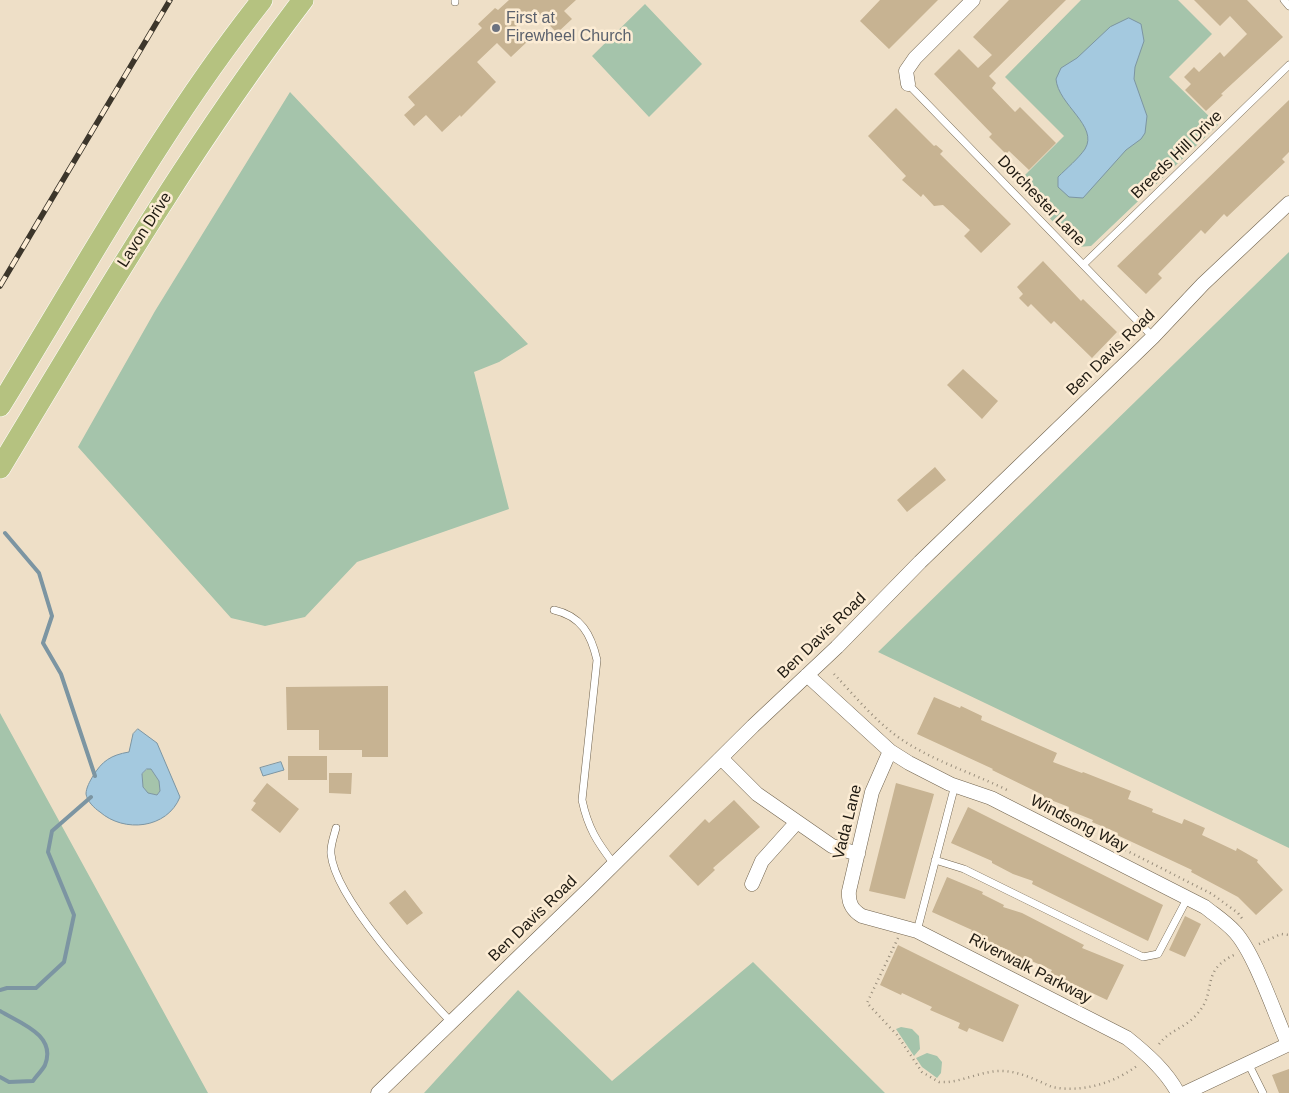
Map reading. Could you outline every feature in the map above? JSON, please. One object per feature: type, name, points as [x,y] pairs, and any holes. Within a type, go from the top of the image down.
[{"type":"main road","name":"Lavon Drive","points":[[0,406],[162,142],[236,34],[262,0]]},
{"type":"main road","name":"Lavon Drive","points":[[0,468],[121,267],[250,70],[303,0]]},
{"type":"street","points":[[908,84],[906,71],[915,58],[974,0]]},
{"type":"street","name":"Ben Davis Road","points":[[378,1093],[807,675],[920,562],[1153,337],[1203,284],[1289,203]]},
{"type":"street","name":"Windsong Way","points":[[807,675],[890,751],[909,763],[955,785],[991,798],[1205,907],[1235,932],[1246,949],[1288,1044]]},
{"type":"street","name":"Vada Lane","points":[[850,904],[849,891],[872,792],[890,751]]},
{"type":"street","points":[[721,758],[757,794],[832,846],[858,854]]},
{"type":"street","points":[[752,884],[762,861],[797,822]]},
{"type":"street","name":"Riverwalk Parkway","points":[[850,904],[862,916],[917,931],[1128,1038],[1149,1056],[1178,1093]]},
{"type":"street","points":[[1185,1093],[1288,1044]]},
{"type":"lane","points":[[1284,0],[1289,6]]},
{"type":"lane","name":"Breeds Hill Drive","points":[[1084,264],[1289,65]]},
{"type":"lane","name":"Dorchester Lane","points":[[908,84],[1153,337]]},
{"type":"lane","points":[[554,610],[568,613],[582,625],[593,644],[597,660],[582,800],[587,822],[596,840],[614,864]]},
{"type":"lane","points":[[917,931],[955,785]]},
{"type":"lane","points":[[336,828],[330,852],[335,872],[351,901],[374,933],[451,1022]]},
{"type":"lane","points":[[935,860],[964,869],[1143,957],[1158,954],[1188,898]]},
{"type":"lane","points":[[1248,1063],[1263,1093]]},
{"type":"path","points":[[1259,944],[1282,934],[1289,935]]},
{"type":"path","points":[[900,935],[867,1003],[897,1035],[922,1072],[930,1078],[939,1082],[948,1082],[1002,1071],[1017,1073],[1055,1089],[1087,1090],[1100,1088],[1117,1080],[1141,1062]]},
{"type":"path","points":[[1159,1044],[1169,1032],[1189,1023],[1199,1013],[1205,1004],[1214,969],[1226,958],[1240,952]]},
{"type":"green space","points":[[1081,0],[1178,0],[1212,34],[1169,77],[1218,125],[1091,246],[1078,247],[1016,184],[1064,136],[1005,77]]},
{"type":"green space","points":[[645,4],[702,64],[649,117],[592,56]]},
{"type":"green space","points":[[290,92],[528,344],[499,362],[474,372],[509,509],[357,562],[305,617],[265,626],[231,618],[78,447],[155,311]]},
{"type":"green space","points":[[1289,252],[1289,848],[878,652]]},
{"type":"green space","points":[[0,713],[208,1093],[0,1093]]},
{"type":"green space","points":[[147,769],[151,769],[159,781],[160,791],[157,795],[147,793],[143,787],[142,774]]},
{"type":"green space","points":[[753,962],[885,1093],[424,1093],[518,990],[612,1081]]},
{"type":"green space","points":[[901,1027],[912,1029],[919,1036],[920,1049],[914,1056],[896,1029]]},
{"type":"green space","points":[[927,1053],[937,1056],[942,1062],[941,1073],[937,1078],[922,1067],[916,1058]]},
{"type":"water","points":[[1129,18],[1141,24],[1144,41],[1135,67],[1134,79],[1147,116],[1145,133],[1141,139],[1126,150],[1083,198],[1069,197],[1058,187],[1058,177],[1082,153],[1088,140],[1083,124],[1063,98],[1058,89],[1056,79],[1061,68],[1077,58],[1110,27]]},
{"type":"water","points":[[138,729],[157,743],[180,797],[174,808],[165,816],[144,824],[132,825],[110,819],[93,806],[86,794],[87,787],[96,771],[104,763],[112,757],[129,752],[133,734]],"holes":[[[147,769],[151,769],[159,781],[160,791],[157,795],[148,793],[143,787],[142,774]]]},
{"type":"water","points":[[281,762],[284,770],[263,776],[260,768]]},
{"type":"building","points":[[509,0],[576,0],[564,11],[572,19],[557,33],[534,9],[516,26],[529,40],[511,57],[497,43],[477,62],[496,82],[461,117],[460,115],[442,132],[426,115],[414,126],[404,115],[415,105],[408,97],[482,28],[478,24],[495,8],[498,10]]},
{"type":"building","points":[[880,0],[938,0],[889,49],[860,21]]},
{"type":"building","points":[[1009,0],[1066,0],[989,76],[996,83],[992,88],[1015,112],[1020,107],[1056,143],[1029,170],[1009,151],[1006,154],[989,137],[992,134],[934,74],[959,49],[978,68],[992,55],[973,37]]},
{"type":"building","points":[[1194,0],[1247,0],[1283,37],[1221,94],[1223,95],[1206,111],[1185,90],[1191,84],[1184,77],[1194,67],[1199,72],[1220,52],[1224,57],[1247,34],[1230,16],[1220,26]]},
{"type":"building","points":[[1289,100],[1289,152],[1282,159],[1285,162],[1227,217],[1224,214],[1205,234],[1201,230],[1158,274],[1162,278],[1146,294],[1117,266]]},
{"type":"building","points":[[896,108],[934,146],[936,145],[943,151],[940,154],[1011,224],[981,253],[964,236],[970,230],[943,205],[934,206],[923,194],[921,197],[902,180],[906,176],[868,136]]},
{"type":"building","points":[[1043,261],[1081,301],[1083,299],[1117,332],[1092,358],[1054,321],[1051,324],[1031,304],[1028,307],[1019,298],[1023,294],[1017,287]]},
{"type":"building","points":[[963,369],[998,401],[982,419],[947,385]]},
{"type":"building","points":[[935,467],[946,480],[907,512],[897,500]]},
{"type":"building","points":[[388,686],[388,757],[362,757],[362,750],[319,750],[319,730],[287,730],[286,687]]},
{"type":"building","points":[[934,697],[960,708],[961,706],[982,716],[981,720],[1057,753],[1053,762],[1131,791],[1128,799],[1153,809],[1152,812],[1182,824],[1184,819],[1205,828],[1202,835],[1236,851],[1237,848],[1258,860],[1257,862],[1283,890],[1256,915],[1238,897],[1191,872],[1192,870],[1117,835],[1118,833],[1068,810],[1069,807],[1043,797],[1043,795],[993,769],[917,734]]},
{"type":"building","points":[[288,756],[327,756],[327,780],[288,780]]},
{"type":"building","points":[[329,773],[352,773],[351,794],[329,793]]},
{"type":"building","points":[[267,783],[299,809],[280,833],[251,810],[256,803],[253,801]]},
{"type":"building","points":[[896,783],[934,794],[905,899],[869,891]]},
{"type":"building","points":[[734,800],[760,827],[713,868],[715,870],[698,886],[669,856],[705,819],[709,823]]},
{"type":"building","points":[[968,807],[1163,905],[1148,941],[1032,884],[1033,881],[1013,874],[992,863],[992,861],[951,843]]},
{"type":"building","points":[[947,877],[983,892],[982,894],[1004,905],[1003,907],[1022,913],[1084,945],[1082,948],[1124,965],[1107,1000],[1050,973],[1052,970],[1027,959],[1026,961],[1011,951],[971,932],[972,930],[932,912]]},
{"type":"building","points":[[405,890],[423,913],[407,925],[389,903]]},
{"type":"building","points":[[1185,916],[1201,924],[1185,957],[1169,950]]},
{"type":"building","points":[[898,945],[1019,1005],[1003,1042],[969,1028],[967,1032],[958,1028],[960,1023],[930,1010],[932,1007],[880,985]]},
{"type":"building","points":[[1289,1069],[1289,1093],[1279,1093],[1272,1075]]},
{"type":"waterway","points":[[5,533],[39,573],[52,616],[43,643],[61,674],[95,776]]},
{"type":"waterway","points":[[0,990],[7,988],[36,988],[64,962],[74,915],[48,852],[52,831],[91,797]]},
{"type":"waterway","points":[[0,1011],[34,1031],[46,1046],[47,1055],[45,1065],[33,1081],[9,1082],[0,1077]]},
{"type":"railway","points":[[0,286],[170,0]]},
{"type":"place","name":"First at Firewheel Church","points":[[496,28]]}]
